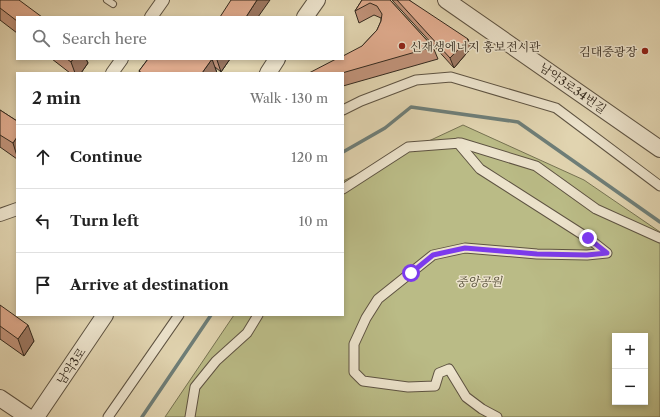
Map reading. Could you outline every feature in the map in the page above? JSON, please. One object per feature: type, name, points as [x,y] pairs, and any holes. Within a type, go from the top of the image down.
[{"type":"street","points":[[152,16],[163,0]]},
{"type":"street","points":[[306,16],[317,0]]},
{"type":"street","name":"남악3로34번길","points":[[446,0],[660,149]]},
{"type":"street","points":[[113,72],[121,60]]},
{"type":"street","points":[[269,72],[276,60]]},
{"type":"street","points":[[344,110],[361,101],[416,80],[451,77],[556,108],[660,186]]},
{"type":"street","points":[[458,143],[480,169],[588,238],[607,253],[587,255],[537,254],[465,248],[433,255],[378,299],[366,318],[354,344],[354,372],[363,381],[408,387],[435,386],[439,373],[449,368],[466,397],[482,409],[497,417]]},
{"type":"street","points":[[344,189],[408,147],[458,143],[536,166],[596,209],[660,238]]},
{"type":"street","points":[[0,215],[16,209]]},
{"type":"street","name":"남악3로","points":[[36,417],[104,316]]},
{"type":"street","points":[[108,417],[178,316]]},
{"type":"street","points":[[190,417],[195,387],[216,361],[247,333],[257,316]]},
{"type":"street","points":[[0,398],[28,417]]},
{"type":"green space","name":"중앙공원","points":[[463,125],[584,180],[660,232],[660,417],[165,417],[233,316],[344,316],[344,181]]},
{"type":"building","points":[[0,0],[19,0],[41,16],[16,16],[16,20],[0,8]]},
{"type":"building","points":[[231,0],[257,0],[247,16],[221,16]]},
{"type":"building","points":[[362,0],[390,0],[433,47],[344,72],[311,72],[334,60],[344,60],[344,55],[362,46],[377,30],[382,14],[377,6],[370,3],[355,11]]},
{"type":"building","points":[[397,0],[409,0],[468,39],[450,58]]},
{"type":"building","points":[[147,60],[211,60],[203,72],[139,71]]},
{"type":"building","points":[[0,110],[16,120],[16,138],[13,143],[0,135]]},
{"type":"building","points":[[0,305],[28,325],[18,339],[0,326]]},
{"type":"waterway","points":[[344,151],[385,128],[411,107],[518,122],[660,222]]},
{"type":"waterway","points":[[142,417],[210,316]]},
{"type":"place","name":"신재생에너지 홍보전시관","points":[[402,46]]},
{"type":"place","name":"김대중광장","points":[[645,51]]},
{"type":"route","points":[[411,273],[433,255],[465,248],[537,254],[587,255],[607,253],[588,238]]}]
